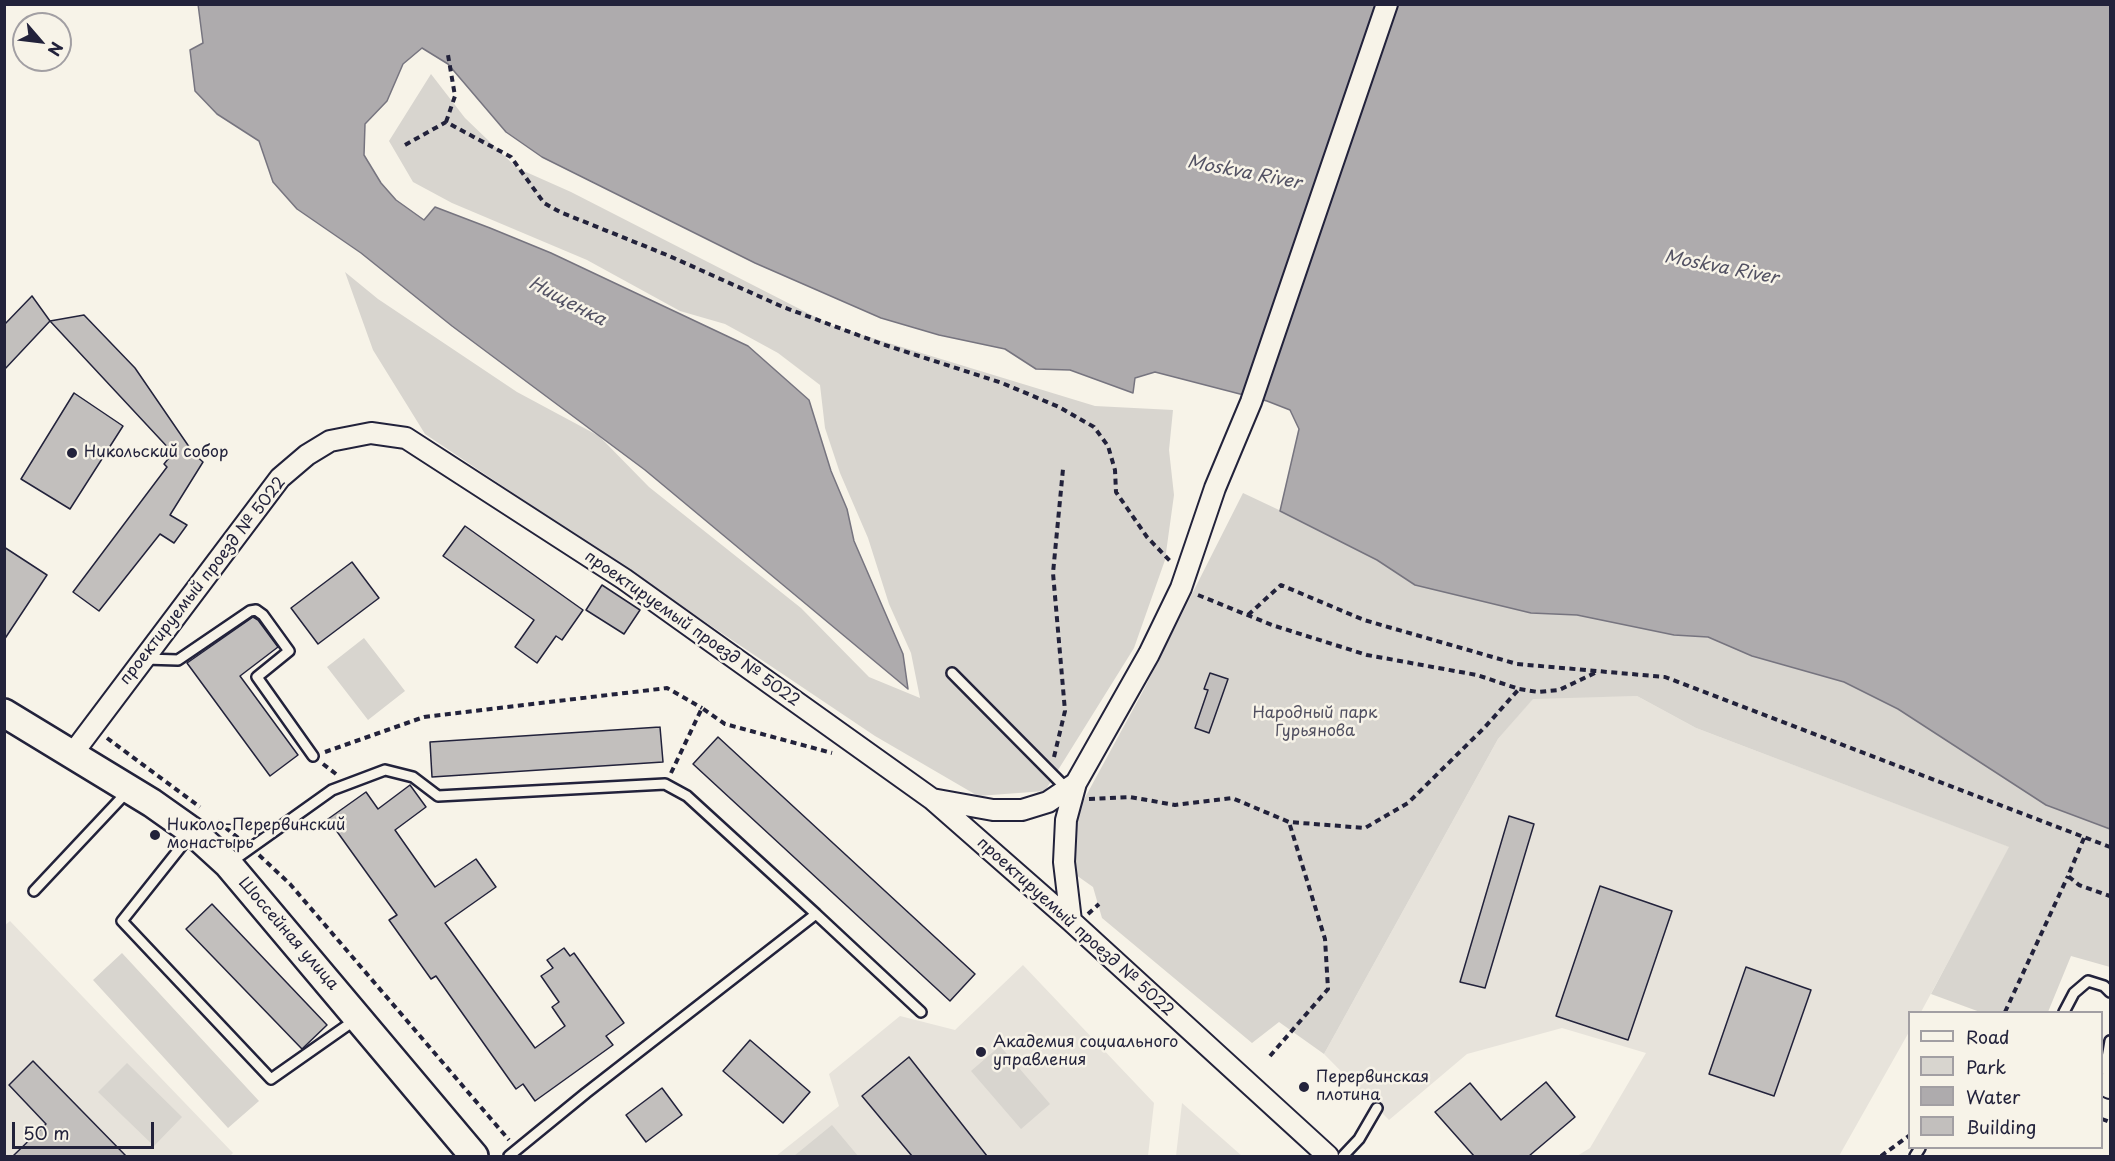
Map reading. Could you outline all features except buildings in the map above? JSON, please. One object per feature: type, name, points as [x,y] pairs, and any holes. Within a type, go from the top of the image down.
[{"type":"main road","name":"Шоссейная улица","points":[[4,713],[130,789],[204,821],[228,864],[360,1017],[474,1156]]},
{"type":"street","points":[[1071,921],[1064,862],[1066,820],[1072,786],[1149,654],[1183,582],[1215,488],[1251,402],[1388,4]]},
{"type":"street","name":"проектируемый проезд № 5022","points":[[73,753],[280,478],[307,455],[330,441],[371,433],[391,434],[426,449],[624,579],[932,799],[1071,921],[1328,1156]]},
{"type":"street","points":[[932,799],[993,810],[1022,810],[1048,802],[1072,786]]},
{"type":"lane","points":[[143,658],[178,660],[250,611],[256,610],[263,615],[289,651],[257,677],[313,756]]},
{"type":"lane","points":[[952,673],[1051,772],[1072,786]]},
{"type":"lane","points":[[228,864],[332,790],[385,770],[413,777],[438,796],[665,784],[687,796],[921,1012]]},
{"type":"lane","points":[[34,891],[130,789]]},
{"type":"lane","points":[[204,821],[122,921],[271,1079],[360,1017]]},
{"type":"lane","points":[[509,1156],[586,1093],[816,914]]},
{"type":"lane","points":[[2065,1011],[2074,993],[2088,981],[2104,986],[2110,992]]},
{"type":"lane","points":[[2107,1086],[2107,1058],[2110,1041]]},
{"type":"lane","points":[[1343,1156],[1359,1139],[1377,1108]]},
{"type":"path","points":[[405,145],[446,122],[455,96],[448,56]]},
{"type":"path","points":[[446,122],[512,157],[544,203],[560,212],[667,255],[783,307],[882,344],[1002,384],[1059,407],[1094,427],[1108,446],[1115,470],[1116,492],[1128,513],[1183,582],[1248,615],[1367,655],[1477,675],[1538,693],[1559,690],[1599,671]]},
{"type":"path","points":[[1051,772],[1065,711],[1053,573],[1063,470]]},
{"type":"path","points":[[1248,615],[1281,585],[1364,620],[1517,664],[1665,677],[2110,847]]},
{"type":"path","points":[[313,756],[423,717],[667,688],[725,724],[834,753]]},
{"type":"path","points":[[1087,799],[1130,797],[1175,805],[1232,798],[1289,822],[1365,828],[1408,803],[1485,727],[1519,689]]},
{"type":"path","points":[[665,784],[702,708]]},
{"type":"path","points":[[91,727],[204,821],[250,848],[290,884],[518,1150]]},
{"type":"path","points":[[313,756],[349,784]]},
{"type":"path","points":[[1270,1056],[1328,989],[1325,939],[1289,822]]},
{"type":"path","points":[[2005,1011],[2084,838]]},
{"type":"path","points":[[2068,876],[2079,885],[2110,896]]},
{"type":"path","points":[[1881,1156],[1908,1136]]},
{"type":"shaded area","points":[[1637,696],[1696,728],[2010,847],[1922,1011],[1908,1011],[1908,1034],[1839,1156],[1577,1156],[1590,1148],[1646,1053],[1562,1028],[1467,1054],[1389,1120],[1324,1054],[1498,739],[1534,697]]},
{"type":"shaded area","points":[[10,921],[233,1153],[230,1156],[5,1156],[4,926]]},
{"type":"shaded area","name":"Академия социального управления","points":[[1023,965],[1154,1103],[1148,1156],[776,1156],[839,1106],[829,1074],[900,1016],[955,1030]]},
{"type":"shaded area","points":[[1182,1103],[1242,1156],[1176,1156]]},
{"type":"green space","points":[[431,74],[465,118],[517,168],[571,192],[833,326],[1095,406],[1173,410],[1169,450],[1174,495],[1165,560],[1134,648],[1045,791],[978,796],[875,736],[425,434],[373,350],[345,272],[378,299],[517,392],[599,436],[649,487],[801,608],[869,677],[920,698],[911,653],[889,604],[868,538],[840,473],[825,428],[820,385],[778,353],[725,324],[680,311],[587,260],[452,203],[413,182],[389,141]]},
{"type":"green space","name":"Народный парк Гурьянова","points":[[1243,493],[1330,534],[1377,560],[1415,585],[1531,613],[1577,615],[1674,635],[1708,637],[1752,656],[1844,682],[1898,709],[2046,805],[2110,829],[2110,967],[2071,956],[2048,1011],[1977,1011],[1931,994],[2009,847],[1696,728],[1637,696],[1533,699],[1498,739],[1324,1054],[1279,1022],[1252,1043],[1102,918],[1093,887],[1076,875],[1075,816],[1143,691]]},
{"type":"green space","points":[[364,638],[405,691],[368,720],[327,667]]},
{"type":"green space","points":[[122,953],[259,1101],[228,1128],[93,980]]},
{"type":"green space","points":[[1000,1046],[1050,1104],[1021,1129],[971,1071]]},
{"type":"green space","points":[[127,1063],[182,1117],[154,1146],[98,1092]]},
{"type":"green space","points":[[832,1125],[858,1156],[794,1156]]},
{"type":"water","points":[[198,4],[2110,5],[2110,829],[2046,805],[1898,709],[1844,682],[1752,656],[1708,637],[1674,635],[1577,615],[1531,613],[1415,585],[1377,560],[1280,511],[1299,429],[1290,410],[1267,401],[1155,372],[1135,378],[1133,393],[1070,370],[1036,369],[1005,349],[939,335],[881,318],[755,263],[542,157],[506,132],[448,64],[422,48],[403,64],[387,101],[365,124],[364,155],[381,183],[396,200],[424,220],[435,207],[490,228],[551,253],[748,346],[809,400],[831,471],[847,509],[854,541],[903,654],[908,689],[645,470],[452,326],[361,253],[297,209],[273,182],[259,141],[217,114],[195,91],[190,50],[203,43]]},
{"type":"place","name":"Никольский собор","points":[[72,453]]},
{"type":"place","name":"Николо-Перервинский монастырь","points":[[155,835]]},
{"type":"place","name":"Академия социального управления","points":[[981,1052]]},
{"type":"place","name":"Перервинская плотина","points":[[1304,1087]]},
{"type":"water label","name":"Moskva River","points":[[1244,173]]},
{"type":"water label","name":"Moskva River","points":[[1721,268]]},
{"type":"water label","name":"Нищенка","points":[[567,302]]}]
